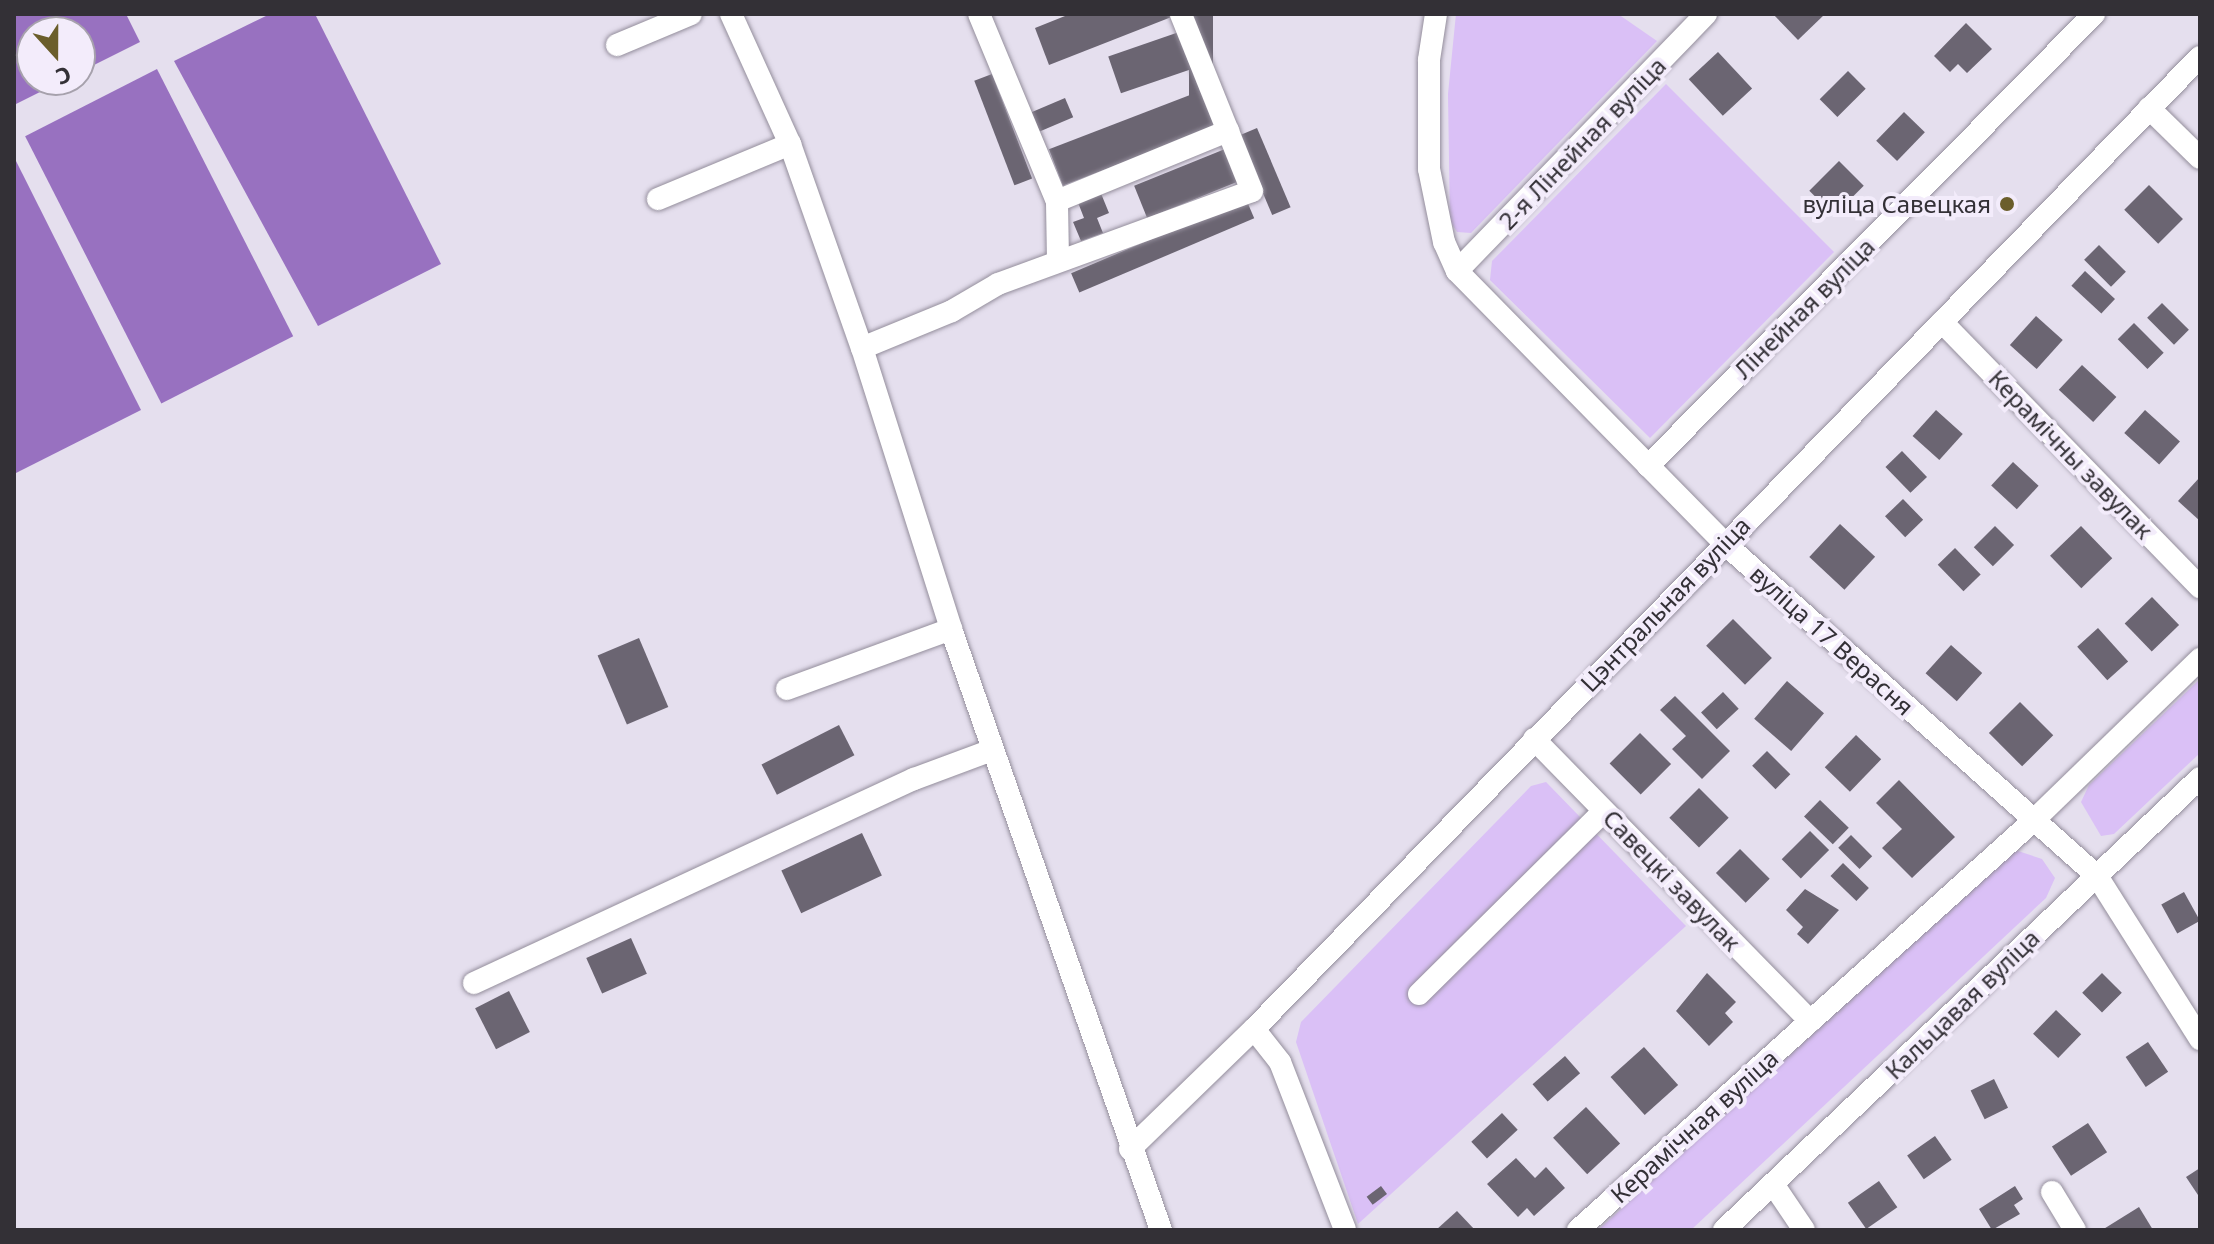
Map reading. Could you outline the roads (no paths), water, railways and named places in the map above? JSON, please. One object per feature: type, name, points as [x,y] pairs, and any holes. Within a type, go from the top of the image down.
[{"type":"street","points":[[617,45],[691,14]]},
{"type":"street","points":[[731,14],[790,144],[862,348],[992,750],[1161,1230]]},
{"type":"street","points":[[979,14],[1057,201],[1058,260]]},
{"type":"street","points":[[862,348],[1058,260],[1252,191],[1181,14]]},
{"type":"street","name":"вуліца 17 Верасня","points":[[1436,14],[1429,60],[1429,169],[1444,242],[1457,271],[1724,543],[2097,876],[2200,1039]]},
{"type":"street","name":"2-я Лінейная вуліца","points":[[1457,271],[1706,14]]},
{"type":"street","name":"Лінейная вуліца","points":[[1648,466],[2094,14]]},
{"type":"street","name":"Цэнтральная вуліца","points":[[1130,1149],[1254,1029],[2200,57]]},
{"type":"street","points":[[2149,108],[2200,158]]},
{"type":"street","points":[[1057,201],[1228,131]]},
{"type":"street","points":[[658,199],[790,144]]},
{"type":"street","name":"Керамічны завулак","points":[[1942,322],[2200,587]]},
{"type":"street","points":[[787,689],[951,629]]},
{"type":"street","name":"Керамічная вуліца","points":[[1578,1230],[2033,821],[2200,659]]},
{"type":"street","name":"Савецкі завулак","points":[[1534,739],[1810,1021]]},
{"type":"street","points":[[474,983],[875,796],[992,750]]},
{"type":"street","name":"Кальцавая вуліца","points":[[1724,1230],[2200,778]]},
{"type":"street","points":[[1419,994],[1604,811]]},
{"type":"street","points":[[1254,1029],[1280,1062],[1345,1230]]},
{"type":"street","points":[[1773,1184],[1804,1230]]},
{"type":"street","points":[[2052,1192],[2075,1230]]},
{"type":"place","name":"вуліца Савецкая","points":[[2007,204]]}]
